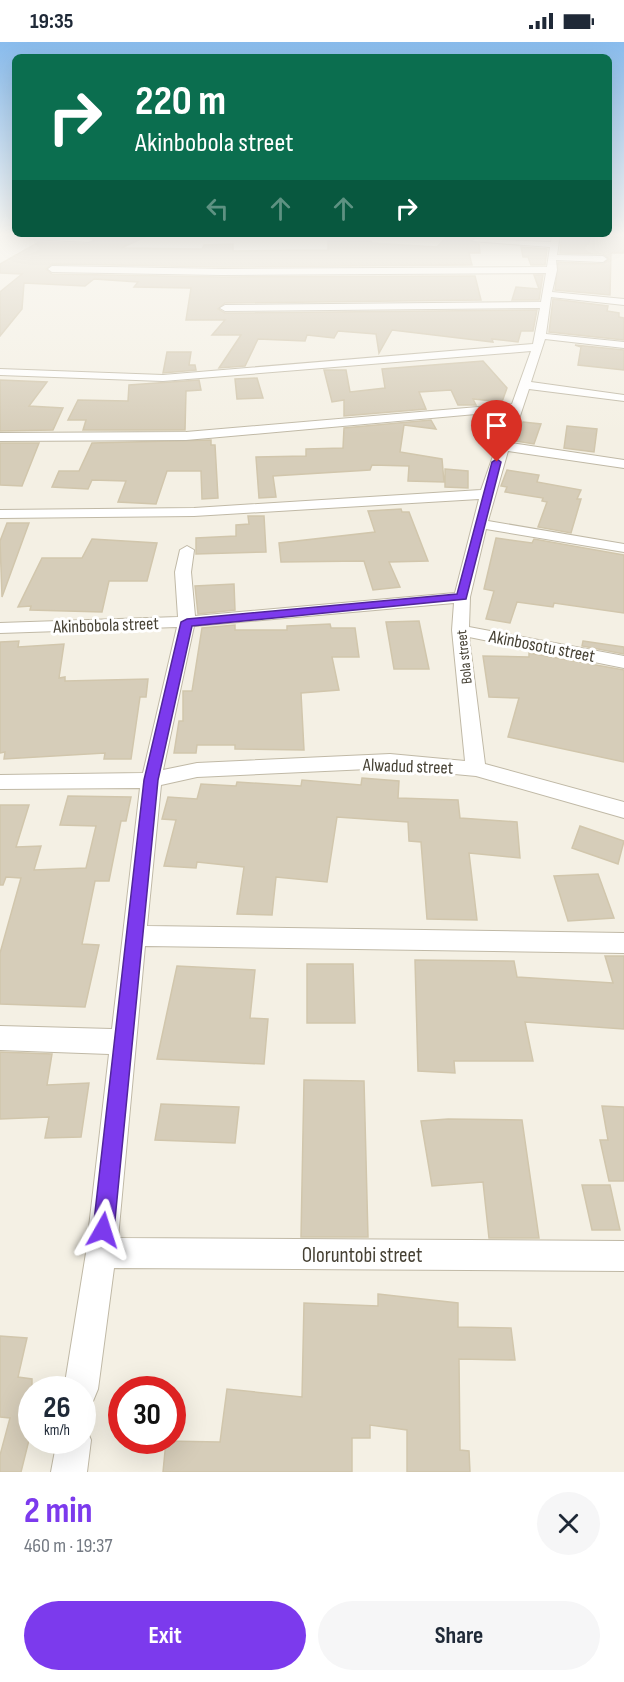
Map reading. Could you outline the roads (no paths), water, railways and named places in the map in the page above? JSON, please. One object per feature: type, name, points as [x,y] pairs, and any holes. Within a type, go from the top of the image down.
[{"type":"street","points":[[225,308],[484,301]]},
{"type":"street","name":"Bola street","points":[[476,769],[460,630],[462,597],[487,494],[502,446],[526,385],[539,341],[546,301]]},
{"type":"street","points":[[591,301],[624,302]]},
{"type":"street","points":[[0,372],[163,378],[539,341],[624,345]]},
{"type":"street","points":[[526,385],[624,398]]},
{"type":"street","points":[[0,437],[186,436],[517,407]]},
{"type":"street","points":[[502,446],[624,464]]},
{"type":"street","points":[[0,514],[194,512],[487,494]]},
{"type":"street","points":[[480,524],[624,548]]},
{"type":"street","points":[[83,1376],[101,1253],[151,780],[187,622],[183,572],[187,550]]},
{"type":"street","name":"Akinbobola street","points":[[0,628],[187,622],[462,597]]},
{"type":"street","name":"Akinbosotu street","points":[[460,630],[624,662]]},
{"type":"street","name":"Alwadud street","points":[[0,782],[151,780],[197,770],[390,761],[476,769],[624,810]]},
{"type":"street","points":[[134,936],[624,943]]},
{"type":"street","points":[[0,1038],[123,1042]]},
{"type":"street","name":"Oloruntobi street","points":[[101,1253],[624,1256]]},
{"type":"street","points":[[69,1472],[72,1454]]}]
